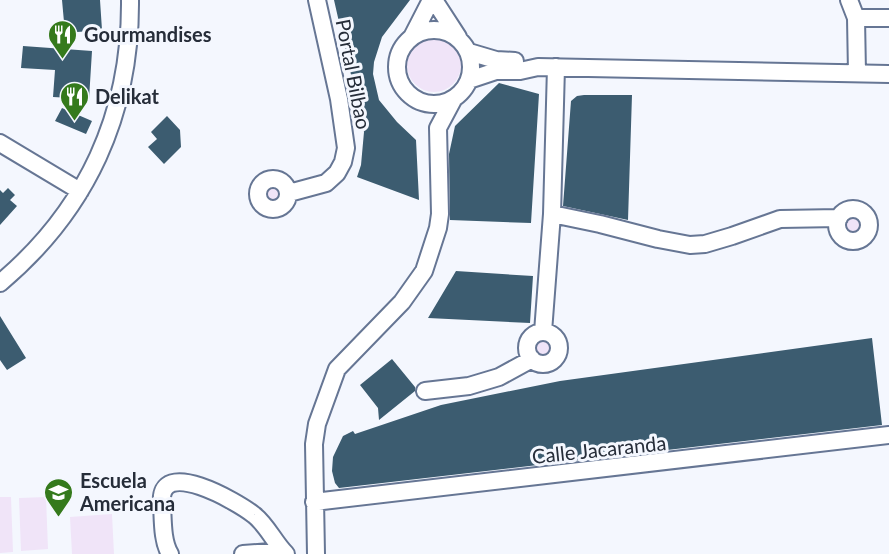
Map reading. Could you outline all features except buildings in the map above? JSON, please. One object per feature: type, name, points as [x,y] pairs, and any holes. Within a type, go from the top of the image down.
[{"type":"street","points":[[0,283],[22,264],[51,232],[80,191],[100,154],[121,93],[129,45],[130,0]]},
{"type":"street","name":"Portal Bilbao","points":[[289,193],[326,183],[337,173],[345,155],[339,99],[317,0]]},
{"type":"street","points":[[316,554],[314,444],[317,424],[333,377],[347,356],[402,302],[418,282],[428,261],[440,214],[438,128],[454,98],[469,80],[472,69],[469,52],[432,0],[412,37],[401,49],[397,65],[400,81],[406,91],[438,128]]},
{"type":"street","points":[[849,0],[856,18],[857,73]]},
{"type":"street","points":[[856,18],[889,18]]},
{"type":"street","points":[[412,37],[433,29],[449,32],[458,38]]},
{"type":"street","points":[[469,52],[487,58],[521,62],[538,67]]},
{"type":"street","points":[[469,80],[496,71],[520,71],[538,67],[889,74]]},
{"type":"street","points":[[543,332],[552,214],[556,67]]},
{"type":"street","points":[[414,98],[425,103],[437,104],[454,98]]},
{"type":"street","points":[[0,143],[80,191]]},
{"type":"street","points":[[552,214],[690,245],[705,244],[780,219],[839,218]]},
{"type":"street","points":[[549,333],[557,340],[558,355],[550,363],[545,364],[532,359],[528,354],[527,344],[533,335],[549,333]]},
{"type":"street","points":[[425,391],[469,386],[499,377],[532,359]]},
{"type":"street","name":"Calle Jacaranda","points":[[314,502],[889,435]]},
{"type":"street","points":[[170,554],[166,545],[161,497],[170,484],[188,482],[202,486],[256,516],[284,552]]},
{"type":"street","points":[[243,554],[284,552]]},
{"type":"shaded area","points":[[434,38],[444,40],[453,46],[459,55],[461,65],[459,75],[453,84],[444,90],[434,92],[424,90],[415,84],[409,75],[407,65],[409,55],[415,46],[424,40]]},
{"type":"shaded area","points":[[273,185],[280,188],[283,195],[280,202],[273,205],[266,202],[263,195],[266,188]]},
{"type":"shaded area","points":[[853,216],[859,219],[862,225],[859,231],[853,234],[847,231],[844,225],[847,219]]},
{"type":"shaded area","points":[[544,340],[550,343],[553,349],[550,355],[544,358],[538,355],[535,349],[538,343]]},
{"type":"shaded area","points":[[0,497],[11,497],[13,552],[0,553]]},
{"type":"shaded area","points":[[46,497],[48,549],[21,551],[19,498]]},
{"type":"shaded area","points":[[112,514],[114,554],[72,554],[70,517]]},
{"type":"place","name":"Gourmandises","points":[[63,60]]},
{"type":"place","name":"Delikat","points":[[74,122]]},
{"type":"place","name":"Escuela Americana","points":[[59,518]]}]
